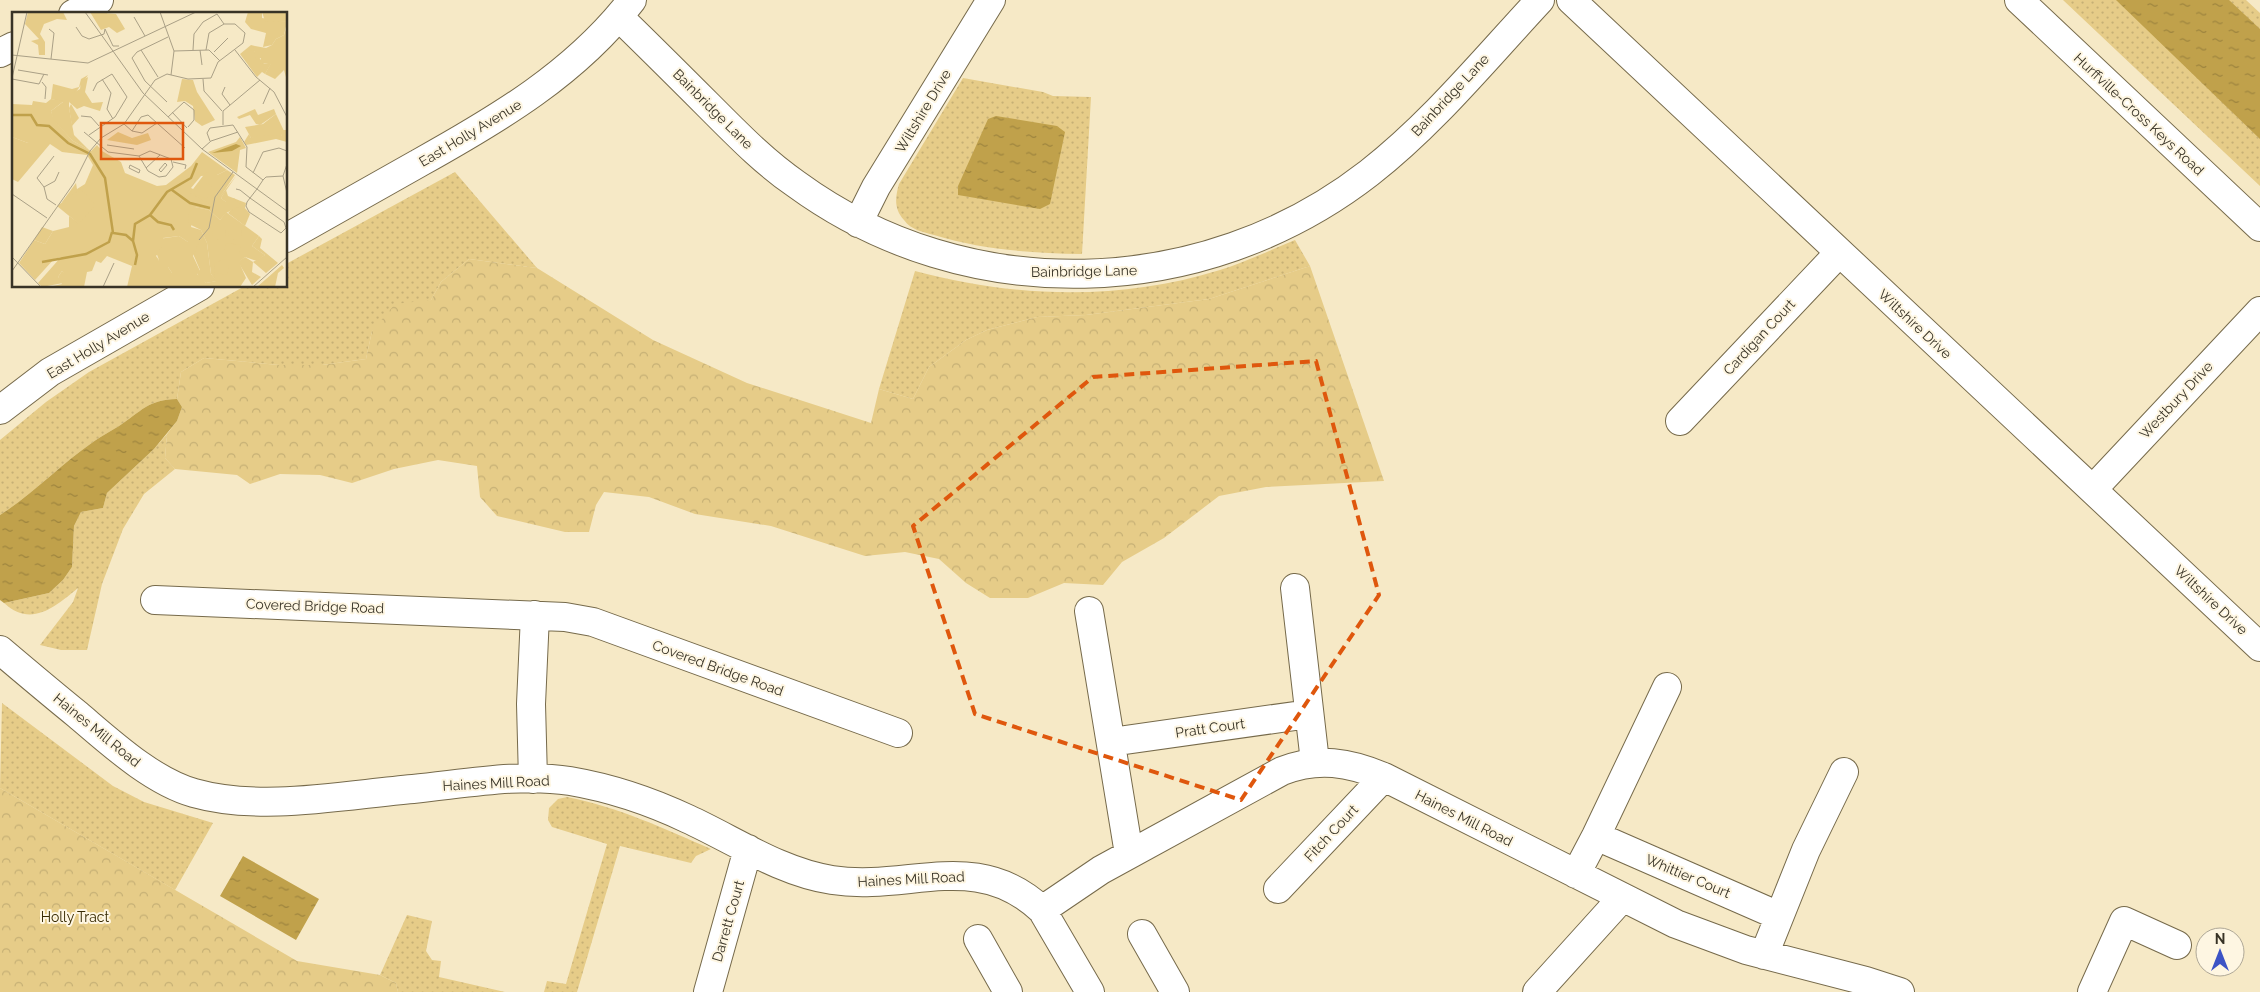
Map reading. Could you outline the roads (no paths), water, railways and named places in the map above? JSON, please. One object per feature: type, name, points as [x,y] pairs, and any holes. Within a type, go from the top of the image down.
[{"type":"street","points":[[77,12],[99,0]]},
{"type":"street","name":"Wiltshire Drive","points":[[858,223],[876,188],[991,0]]},
{"type":"street","name":"Bainbridge Lane","points":[[626,8],[772,165],[817,199],[858,223],[932,253],[981,265],[1038,272],[1121,272],[1169,265],[1217,252],[1259,238],[1317,208],[1367,174],[1413,135],[1540,0]]},
{"type":"street","name":"Wiltshire Drive","points":[[1570,0],[2260,647]]},
{"type":"street","name":"Hurffville-Cross Keys Road","points":[[2019,0],[2260,227]]},
{"type":"street","name":"East Holly Avenue","points":[[288,237],[483,128],[532,96],[579,58],[626,8]]},
{"type":"street","points":[[0,53],[12,47]]},
{"type":"street","name":"Cardigan Court","points":[[1680,421],[1838,252]]},
{"type":"street","name":"East Holly Avenue","points":[[0,410],[50,372],[197,288]]},
{"type":"street","name":"Westbury Drive","points":[[2093,489],[2260,311]]},
{"type":"street","points":[[1295,588],[1315,762]]},
{"type":"street","name":"Covered Bridge Road","points":[[154,600],[565,616],[593,622],[898,733]]},
{"type":"street","points":[[1089,611],[1129,854]]},
{"type":"street","points":[[533,779],[531,704],[535,615]]},
{"type":"street","name":"Haines Mill Road","points":[[0,650],[140,765],[192,792],[226,799],[264,801],[489,781],[533,779],[566,781],[629,795],[687,818],[748,849],[806,873],[831,880],[881,882],[955,875],[976,876],[996,881],[1032,900],[1042,910],[1066,946],[1090,992]]},
{"type":"street","points":[[1576,874],[1668,687]]},
{"type":"street","name":"Pratt Court","points":[[1111,742],[1309,714]]},
{"type":"street","name":"Haines Mill Road","points":[[1042,910],[1075,886],[1129,854],[1282,771],[1299,764],[1340,762],[1361,767],[1384,777],[1622,898],[1707,937],[1764,955],[1857,978],[1900,992]]},
{"type":"street","points":[[1764,955],[1806,850],[1844,772]]},
{"type":"street","name":"Fitch Court","points":[[1278,889],[1384,777]]},
{"type":"street","name":"Whittier Court","points":[[1596,836],[1779,916]]},
{"type":"street","name":"Darrett Court","points":[[708,992],[748,849]]},
{"type":"street","points":[[1537,992],[1622,898]]},
{"type":"street","points":[[2092,992],[2124,921],[2177,945]]},
{"type":"street","points":[[1142,934],[1175,992]]},
{"type":"street","points":[[978,939],[1008,992]]},
{"type":"water","points":[[2116,0],[2229,0],[2260,29],[2260,139]]},
{"type":"water","points":[[996,116],[1057,126],[1065,132],[1050,204],[1040,209],[958,195],[958,186],[988,119]]},
{"type":"water","points":[[177,399],[182,407],[177,421],[154,449],[107,493],[103,508],[81,512],[74,526],[72,567],[63,580],[49,593],[4,603],[0,600],[0,515],[24,498],[81,451],[145,407]]},
{"type":"water","points":[[243,856],[319,899],[296,940],[220,896]]},
{"type":"park label","name":"Holly Tract","points":[[75,917]]}]
